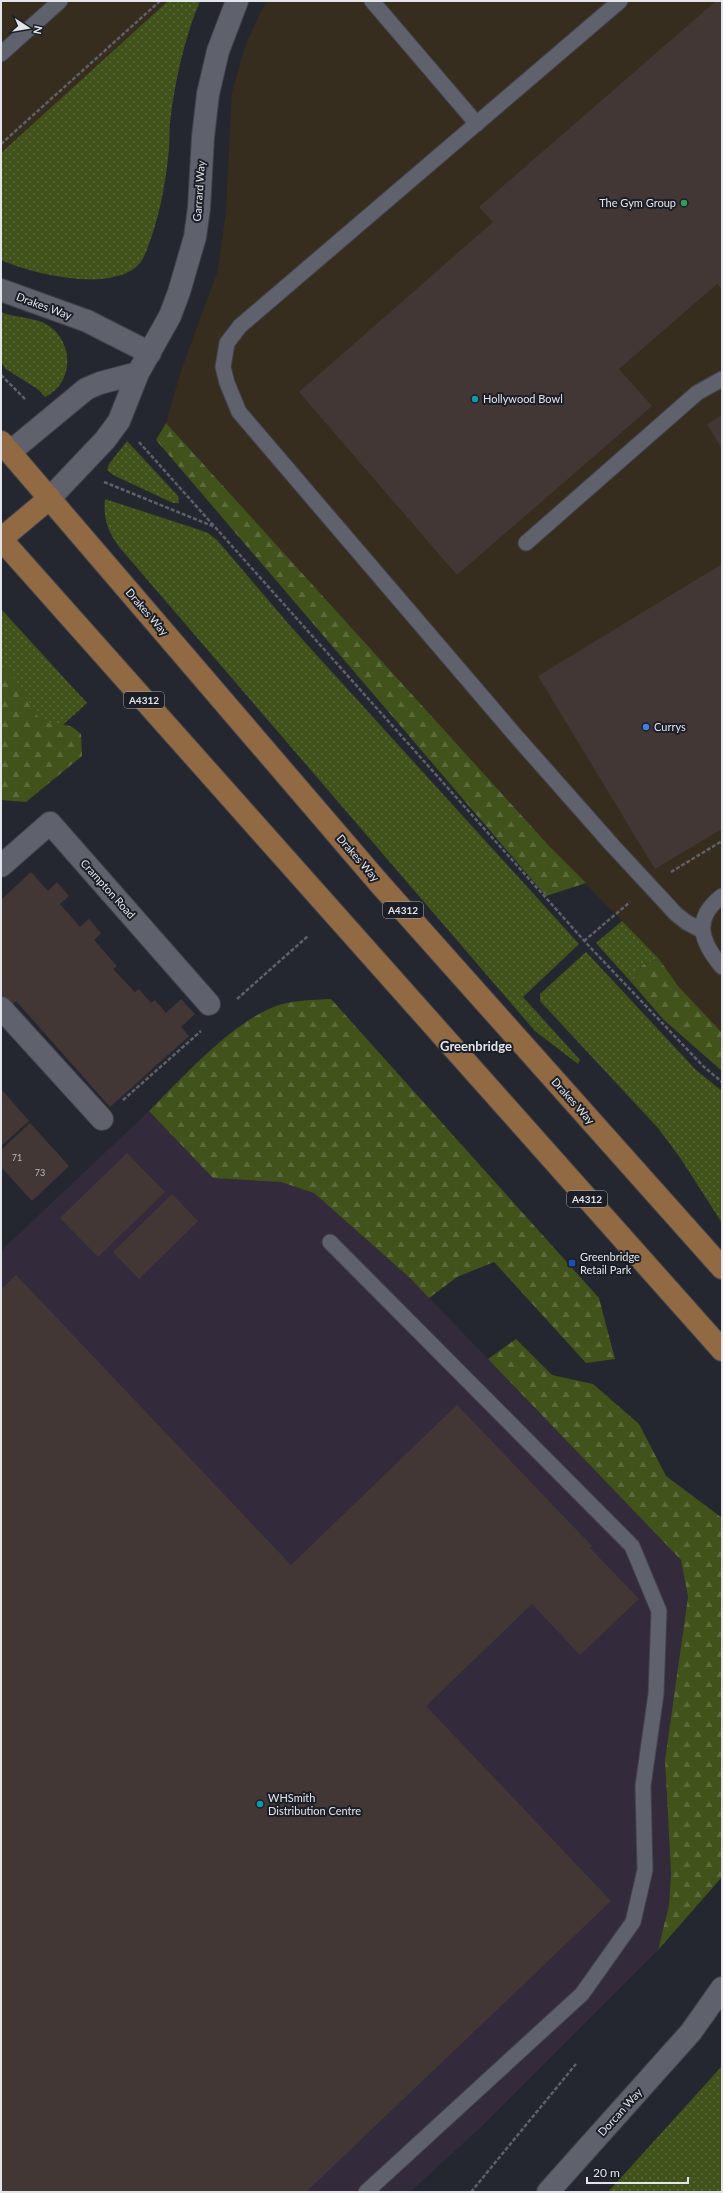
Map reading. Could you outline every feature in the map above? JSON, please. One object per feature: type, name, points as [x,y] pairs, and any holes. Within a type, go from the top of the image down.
[{"type":"main road","name":"Drakes Way","points":[[4,451],[50,498],[378,882],[722,1268]]},
{"type":"main road","points":[[1,539],[50,498]]},
{"type":"main road","name":"A4312","points":[[1,539],[722,1350]]},
{"type":"street","name":"Garrard Way","points":[[50,498],[85,462],[119,421],[138,373],[170,316],[191,253],[199,208],[203,137],[208,94],[218,51],[237,1]]},
{"type":"street","name":"Drakes Way","points":[[1,290],[87,321],[150,353]]},
{"type":"street","points":[[4,451],[46,422],[86,389],[100,383],[138,373]]},
{"type":"street","name":"Crampton Road","points":[[1,866],[50,823],[209,1004]]},
{"type":"street","points":[[2,1012],[102,1119]]},
{"type":"street","name":"Dorcan Way","points":[[548,2192],[691,2032],[722,1988]]},
{"type":"street","name":"Dorcan Way","points":[[691,2032],[722,2015]]},
{"type":"lane","points":[[1,54],[60,1]]},
{"type":"lane","points":[[372,1],[477,124]]},
{"type":"lane","points":[[620,1],[240,326],[227,342],[223,367],[227,383],[239,412],[425,632],[602,834],[686,922],[703,931]]},
{"type":"lane","points":[[526,543],[697,393],[722,379]]},
{"type":"lane","points":[[722,896],[706,912],[703,931],[703,939],[707,949],[722,967]]},
{"type":"lane","points":[[330,1242],[632,1546],[659,1611],[656,1694],[643,1786],[645,1870],[633,1922],[582,1994],[366,2192]]},
{"type":"path","points":[[1,144],[160,1]]},
{"type":"path","points":[[2,377],[46,422]]},
{"type":"path","points":[[119,421],[584,941],[703,1066],[722,1082]]},
{"type":"path","points":[[85,462],[105,482],[215,527]]},
{"type":"path","points":[[584,941],[650,885],[722,841]]},
{"type":"path","points":[[471,2192],[576,2064]]},
{"type":"shaded area","points":[[1,1],[168,1],[1,153]]},
{"type":"shaded area","points":[[266,1],[722,1],[722,1071],[664,1020],[632,983],[659,959],[551,848],[166,423],[181,371],[218,270],[226,211],[232,92],[246,44]]},
{"type":"shaded area","name":"WHSmith Distribution Centre","points":[[149,1111],[213,1178],[281,1182],[314,1193],[410,1278],[681,1560],[688,1597],[665,1760],[671,1873],[669,1905],[658,1950],[481,2127],[410,2192],[1,2192],[1,1251]]},
{"type":"green space","points":[[168,1],[200,1],[189,30],[177,76],[170,122],[167,168],[160,209],[142,261],[128,272],[111,278],[93,279],[72,278],[32,271],[1,260],[1,153]]},
{"type":"green space","points":[[1,312],[44,323],[57,333],[63,342],[66,352],[66,373],[55,391],[45,397],[39,390],[6,369],[2,364]]},
{"type":"green space","points":[[166,423],[551,848],[586,883],[546,896],[156,440]]},
{"type":"green space","points":[[127,441],[178,496],[179,503],[173,503],[113,475],[107,470],[109,464]]},
{"type":"green space","points":[[105,499],[208,533],[217,540],[292,628],[579,944],[523,997],[580,1060],[578,1064],[535,1031],[120,548],[109,531],[107,525]]},
{"type":"green space","points":[[1,609],[87,703],[1,781]]},
{"type":"green space","points":[[1,665],[14,678],[32,708],[42,720],[47,723],[70,726],[81,734],[82,756],[26,802],[1,800]]},
{"type":"green space","points":[[622,921],[659,959],[642,965],[632,983],[596,943]]},
{"type":"green space","points":[[586,952],[696,1070],[722,1091],[722,1223],[681,1159],[658,1128],[540,1001],[540,994]]},
{"type":"green space","points":[[659,959],[678,986],[722,1033],[722,1071],[664,1020],[632,983],[642,965]]},
{"type":"green space","points":[[331,999],[599,1298],[615,1359],[586,1363],[494,1262],[457,1277],[429,1298],[410,1278],[314,1193],[281,1182],[213,1178],[149,1111],[193,1067],[227,1036],[262,1012],[285,1003]]},
{"type":"green space","points":[[516,1339],[552,1375],[593,1384],[639,1424],[666,1476],[722,1518],[722,1877],[658,1950],[669,1905],[671,1873],[665,1760],[688,1597],[681,1560],[488,1359]]},
{"type":"green space","points":[[722,2066],[722,2192],[608,2192]]},
{"type":"building","points":[[716,1],[722,1],[722,290],[717,284],[619,369],[652,406],[457,575],[299,392],[493,222],[479,207]]},
{"type":"building","points":[[722,415],[722,449],[707,424]]},
{"type":"building","name":"Currys","points":[[722,564],[722,829],[655,869],[538,676]]},
{"type":"building","points":[[31,872],[48,891],[57,882],[69,896],[60,904],[80,927],[89,919],[101,933],[94,940],[117,966],[113,969],[135,992],[139,989],[151,1003],[155,1000],[166,1013],[181,999],[195,1014],[181,1027],[189,1036],[110,1107],[16,1001],[10,1006],[1,996],[1,900]]},
{"type":"building","points":[[1,1089],[29,1121],[1,1146]]},
{"type":"building","points":[[30,1123],[69,1166],[32,1201],[1,1167],[1,1150]]},
{"type":"building","points":[[127,1153],[165,1192],[98,1257],[60,1218]]},
{"type":"building","points":[[172,1194],[198,1221],[139,1279],[113,1252]]},
{"type":"building","name":"WHSmith Distribution Centre","points":[[16,1275],[291,1565],[457,1405],[592,1546],[590,1548],[639,1599],[580,1655],[532,1604],[426,1706],[611,1901],[306,2192],[1,2192],[1,1289]]},
{"type":"place","name":"The Gym Group","points":[[684,203]]},
{"type":"place","name":"Hollywood Bowl","points":[[475,399]]},
{"type":"place","name":"Currys","points":[[646,727]]},
{"type":"place","name":"Greenbridge Retail Park","points":[[572,1263]]},
{"type":"place","name":"WHSmith Distribution Centre","points":[[260,1804]]},
{"type":"district","name":"Greenbridge","points":[[476,1046]]}]
